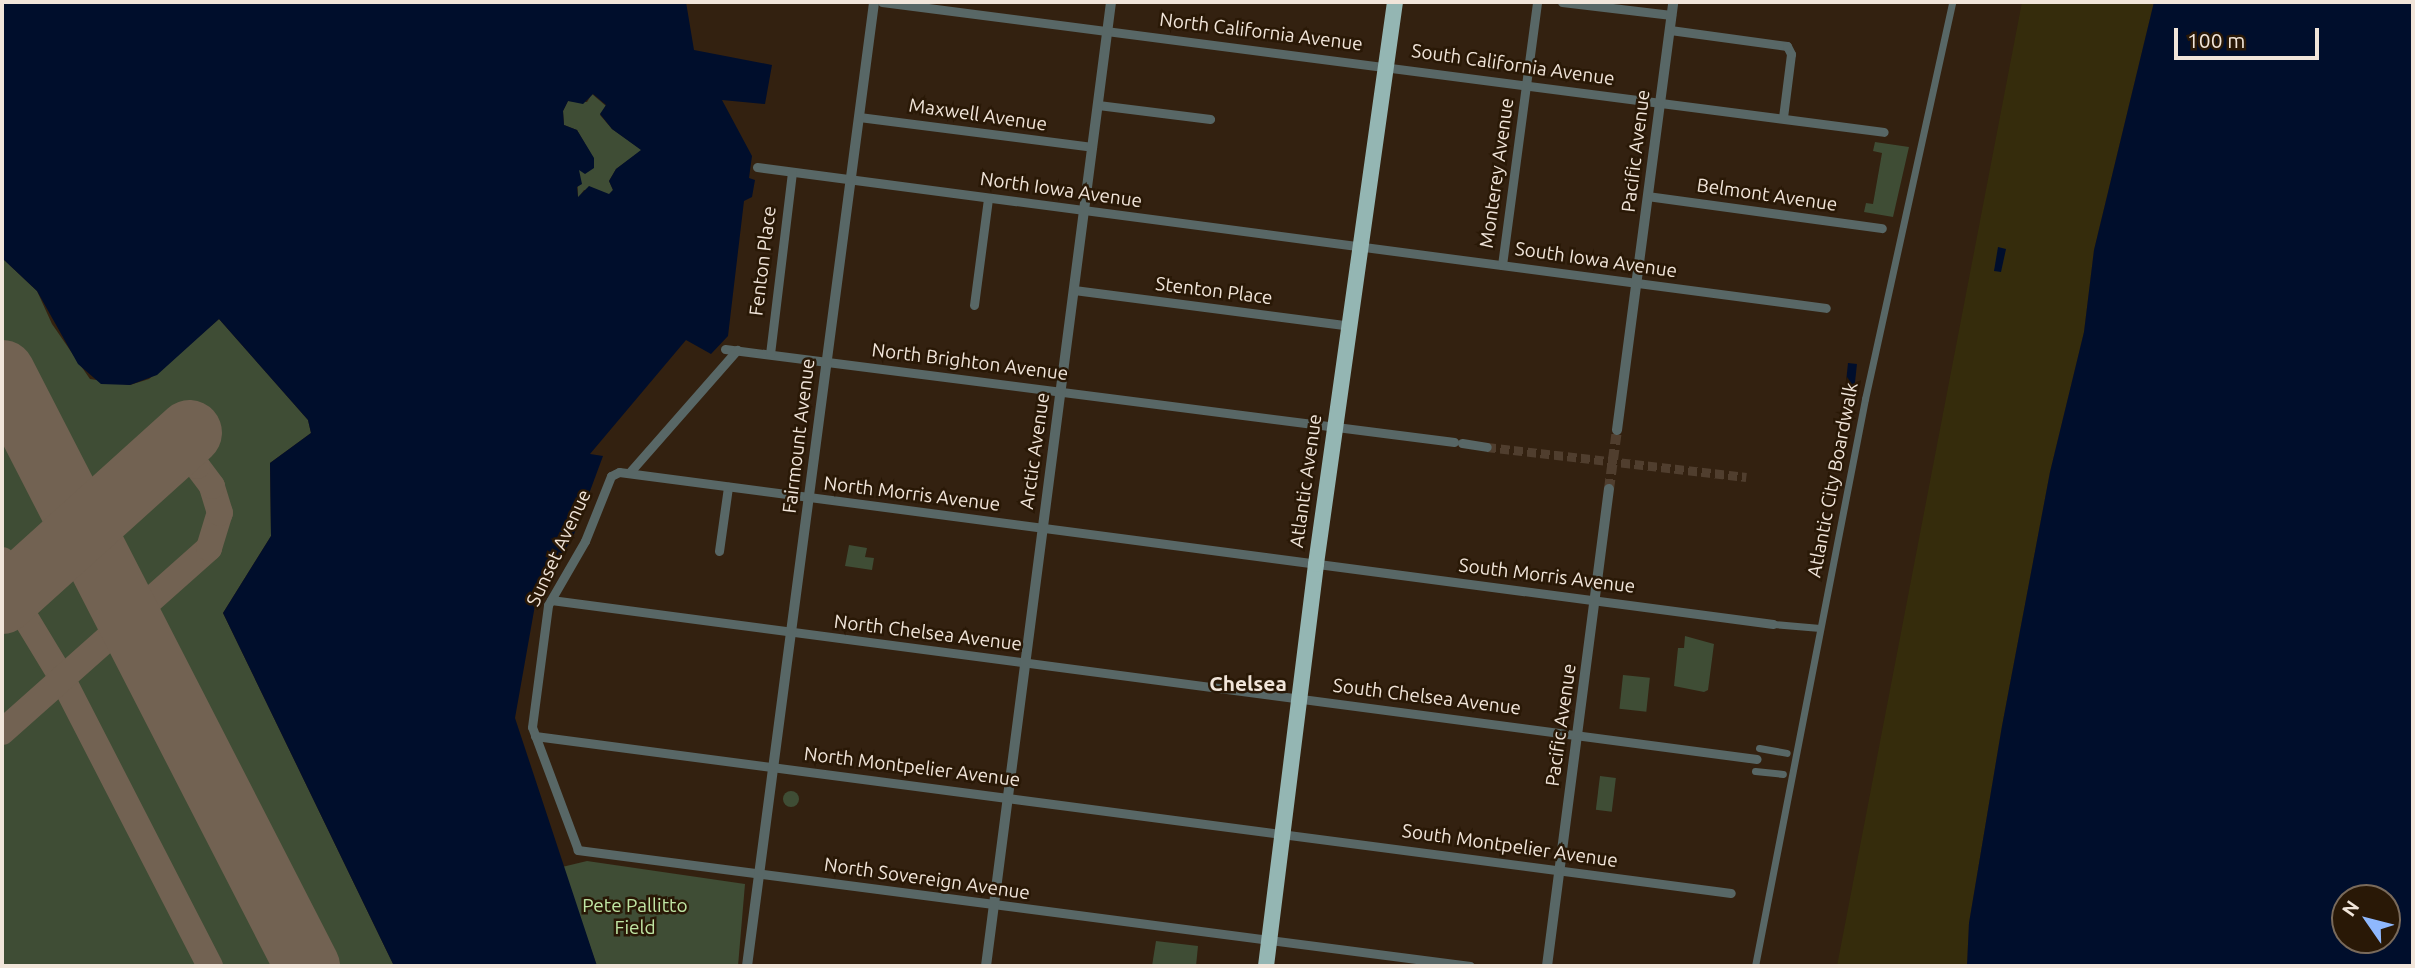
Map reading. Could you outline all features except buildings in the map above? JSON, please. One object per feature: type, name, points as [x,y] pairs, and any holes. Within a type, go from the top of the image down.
[{"type":"highway","name":"Atlantic Avenue","points":[[1266,966],[1301,698],[1315,564],[1395,2]]},
{"type":"street","name":"Fairmount Avenue","points":[[760,875],[874,2]]},
{"type":"street","name":"North California Avenue","points":[[882,2],[1386,65]]},
{"type":"street","name":"Arctic Avenue","points":[[986,966],[1111,2]]},
{"type":"street","name":"Monterey Avenue","points":[[1502,265],[1537,2]]},
{"type":"street","points":[[1562,2],[1671,15]]},
{"type":"street","name":"Pacific Avenue","points":[[1617,430],[1673,2]]},
{"type":"street","name":"Atlantic City Boardwalk","points":[[1755,966],[1864,399],[1952,2]]},
{"type":"street","points":[[1670,30],[1787,46],[1791,54],[1783,117]]},
{"type":"street","name":"South California Avenue","points":[[1386,65],[1884,132]]},
{"type":"street","points":[[1098,105],[1210,119]]},
{"type":"street","name":"Maxwell Avenue","points":[[859,117],[1092,147]]},
{"type":"street","name":"North Iowa Avenue","points":[[757,167],[1361,247]]},
{"type":"street","name":"Fenton Place","points":[[770,354],[792,172]]},
{"type":"street","name":"Belmont Avenue","points":[[1647,196],[1882,228]]},
{"type":"street","points":[[974,305],[988,198]]},
{"type":"street","name":"South Iowa Avenue","points":[[1361,247],[1826,308]]},
{"type":"street","name":"Stenton Place","points":[[1074,290],[1350,326]]},
{"type":"street","name":"North Brighton Avenue","points":[[725,349],[1061,391],[1335,430],[1487,447]]},
{"type":"street","name":"Sunset Avenue","points":[[580,851],[573,846],[532,720],[551,600],[585,541],[611,476],[629,473],[737,349]]},
{"type":"street","name":"North Morris Avenue","points":[[629,473],[1315,564]]},
{"type":"street","points":[[719,551],[728,487]]},
{"type":"street","name":"Pacific Avenue","points":[[1547,966],[1609,489]]},
{"type":"street","name":"South Morris Avenue","points":[[1315,564],[1595,598],[1773,624]]},
{"type":"street","name":"North Chelsea Avenue","points":[[551,600],[1301,698]]},
{"type":"street","points":[[1773,624],[1821,628]]},
{"type":"street","name":"South Chelsea Avenue","points":[[1301,698],[1577,734],[1758,754]]},
{"type":"street","name":"North Montpelier Avenue","points":[[535,736],[1284,834]]},
{"type":"street","points":[[1758,754],[1787,753]]},
{"type":"street","points":[[1755,771],[1783,774]]},
{"type":"street","name":"South Montpelier Avenue","points":[[1284,834],[1731,892]]},
{"type":"street","name":"North Sovereign Avenue","points":[[580,851],[1470,966]]},
{"type":"street","points":[[747,966],[760,875]]},
{"type":"green space","points":[[592,94],[606,106],[600,115],[612,129],[642,150],[616,169],[609,181],[613,190],[609,195],[584,190],[578,198],[577,168],[591,154],[577,130],[564,125],[563,111],[568,101],[587,102]]},
{"type":"green space","points":[[1875,142],[1909,147],[1893,217],[1864,212],[1866,203],[1873,204],[1882,153],[1873,151]]},
{"type":"green space","points":[[2,258],[37,291],[52,324],[90,379],[130,385],[149,379],[219,319],[308,420],[311,433],[270,463],[271,536],[223,613],[394,966],[2,966]]},
{"type":"green space","points":[[849,545],[867,548],[865,557],[874,558],[872,570],[845,566]]},
{"type":"green space","points":[[1685,636],[1714,644],[1708,690],[1704,692],[1674,686],[1678,648],[1684,648]]},
{"type":"green space","points":[[1623,675],[1650,678],[1646,712],[1619,709]]},
{"type":"green space","points":[[1600,776],[1616,778],[1612,812],[1596,810]]},
{"type":"green space","points":[[788,791],[794,791],[799,799],[797,805],[788,807],[783,802],[783,796]]},
{"type":"green space","name":"Pete Pallitto Field","points":[[587,861],[745,884],[738,966],[597,966],[562,867]]},
{"type":"green space","points":[[1156,941],[1198,946],[1196,966],[1152,966]]},
{"type":"sand","points":[[2022,2],[2154,2],[2094,250],[2084,332],[2050,472],[2002,726],[1969,923],[1967,966],[1837,966]]},
{"type":"water","points":[[2,2],[686,2],[694,50],[772,65],[765,104],[722,100],[752,156],[749,178],[755,180],[752,197],[744,201],[728,336],[711,354],[686,340],[590,454],[603,456],[573,537],[537,594],[515,718],[597,966],[394,966],[223,613],[271,536],[270,463],[311,433],[308,420],[219,319],[157,375],[130,385],[101,384],[78,364],[37,291],[2,258]],"holes":[[[593,94],[606,105],[600,114],[612,129],[641,150],[616,169],[609,181],[613,190],[609,194],[589,186],[578,197],[577,187],[582,184],[579,170],[585,174],[594,168],[594,158],[577,130],[564,125],[563,111],[568,101],[583,104]]]},
{"type":"water","points":[[2154,2],[2413,2],[2413,966],[1967,966],[1969,923],[2002,726],[2050,472],[2084,332],[2094,250]]},
{"type":"water","points":[[1998,247],[2006,249],[2001,272],[1994,271]]},
{"type":"water","points":[[1848,363],[1857,364],[1855,385],[1846,384]]},
{"type":"taxiway","points":[[2,732],[209,548],[220,513],[212,486],[197,466],[167,452]]},
{"type":"taxiway","points":[[2,560],[17,588],[16,602],[62,678],[210,966]]},
{"type":"runway","points":[[2,372],[307,966]]},
{"type":"runway","points":[[2,601],[189,432]]},
{"type":"tunnel","points":[[1609,489],[1617,430]]},
{"type":"tunnel","points":[[1487,447],[1746,477]]},
{"type":"district","name":"Chelsea","points":[[1248,683]]}]
